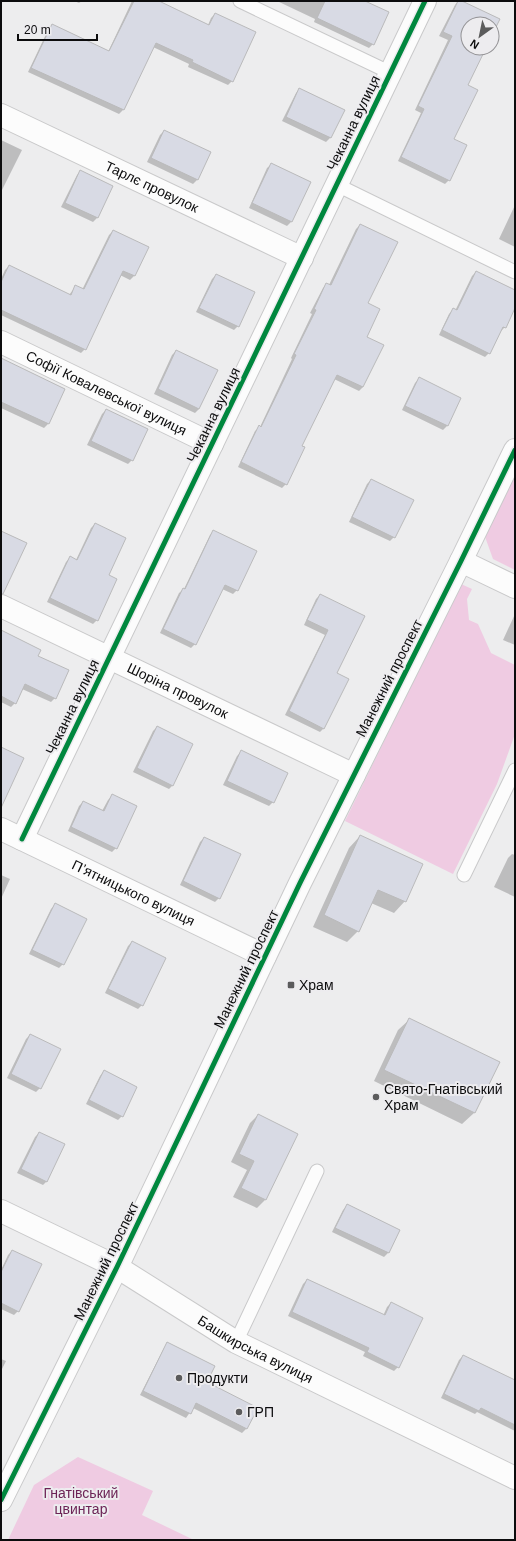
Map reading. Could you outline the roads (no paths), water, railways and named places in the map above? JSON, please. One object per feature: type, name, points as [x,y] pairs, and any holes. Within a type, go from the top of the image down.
[{"type":"street","name":"Чеканна вулиця","points":[[22,839],[426,1]]},
{"type":"street","name":"Тарлє провулок","points":[[1,115],[302,258]]},
{"type":"street","name":"Софії Ковалевської вулиця","points":[[1,342],[212,444]]},
{"type":"street","name":"Манежний проспект","points":[[1,1500],[117,1267],[265,956],[515,450]]},
{"type":"street","points":[[461,561],[515,587]]},
{"type":"street","name":"Шоріна провулок","points":[[1,606],[354,775]]},
{"type":"street","name":"П’ятницького вулиця","points":[[1,829],[265,956]]},
{"type":"street","name":"Башкирська вулиця","points":[[1,1211],[117,1267],[236,1342],[515,1478]]},
{"type":"lane","points":[[240,1],[391,73]]},
{"type":"lane","points":[[337,185],[515,272]]},
{"type":"lane","points":[[464,875],[515,770]]},
{"type":"lane","points":[[236,1342],[317,1171]]},
{"type":"place","name":"Храм","points":[[291,985]]},
{"type":"place","name":"Свято-Гнатівський Храм","points":[[376,1097]]},
{"type":"place","name":"Продукти","points":[[179,1378]]},
{"type":"place","name":"ГРП","points":[[239,1412]]},
{"type":"park label","name":"Гнатівський цвинтар","points":[[81,1502]]}]
